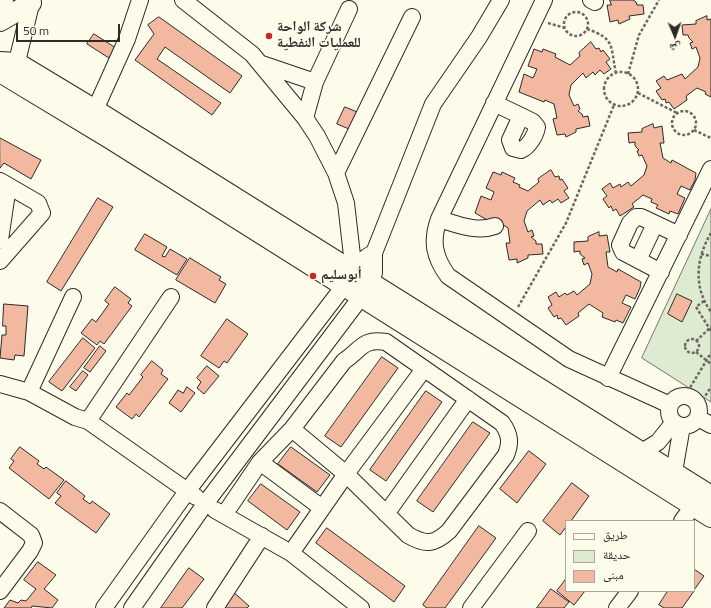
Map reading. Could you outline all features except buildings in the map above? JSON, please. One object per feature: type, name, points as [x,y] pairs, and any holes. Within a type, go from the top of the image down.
[{"type":"main road","points":[[0,21],[32,2]]},
{"type":"main road","points":[[7,69],[95,110],[357,285],[698,503]]},
{"type":"main road","points":[[7,69],[111,139],[674,472],[711,517]]},
{"type":"street","points":[[0,3],[5,0]]},
{"type":"street","points":[[95,110],[127,39],[140,0]]},
{"type":"street","points":[[132,608],[357,285],[346,203],[336,173],[318,136],[262,64],[236,40],[183,0]]},
{"type":"street","points":[[104,608],[188,490],[357,285],[375,266],[374,253],[433,104],[479,37],[501,0]]},
{"type":"street","points":[[544,0],[439,219],[433,239],[435,252],[440,265],[448,276],[510,320],[569,359],[670,405]]},
{"type":"street","points":[[7,69],[32,2]]},
{"type":"street","points":[[305,118],[315,82],[349,9]]},
{"type":"street","points":[[336,173],[412,17]]},
{"type":"street","points":[[262,64],[315,82]]},
{"type":"street","points":[[494,103],[521,116]]},
{"type":"street","points":[[608,378],[711,169]]},
{"type":"street","points":[[0,240],[4,184],[38,203],[42,213],[0,261]]},
{"type":"street","points":[[661,272],[625,254],[621,248],[621,241],[630,223],[636,217],[641,217],[679,235]]},
{"type":"street","points":[[439,219],[474,229],[483,229],[495,226]]},
{"type":"street","points":[[638,260],[655,224]]},
{"type":"street","points":[[29,392],[73,296]]},
{"type":"street","points":[[88,421],[171,297]]},
{"type":"street","points":[[224,515],[260,462],[292,428],[344,361],[354,355],[364,343],[375,340],[386,342],[502,423],[507,430],[510,443],[506,455],[449,531],[441,539],[430,542],[420,542],[408,535],[346,474],[292,428]]},
{"type":"street","points":[[291,553],[346,474],[424,369]]},
{"type":"street","points":[[0,384],[29,392],[75,417],[88,421],[188,490],[205,504],[291,553],[361,608]]},
{"type":"street","points":[[685,396],[691,397],[703,416],[689,426],[678,424],[670,417],[670,405],[679,397],[685,396]]},
{"type":"street","points":[[386,514],[468,399]]},
{"type":"street","points":[[642,452],[658,442],[678,424]]},
{"type":"street","points":[[674,472],[678,424]]},
{"type":"street","points":[[260,462],[322,508]]},
{"type":"street","points":[[0,511],[31,535],[34,543],[30,551],[0,591]]},
{"type":"street","points":[[471,608],[528,531]]},
{"type":"street","points":[[215,608],[262,536]]},
{"type":"street","points":[[617,608],[629,592]]},
{"type":"path","points":[[628,74],[639,34],[659,0]]},
{"type":"path","points":[[572,12],[582,13],[588,20],[587,29],[580,35],[571,34],[565,28],[566,18],[572,12]]},
{"type":"path","points":[[587,29],[605,36],[609,41],[616,73]]},
{"type":"path","points":[[616,73],[628,74],[636,82],[638,94],[631,103],[626,106],[614,105],[609,102],[604,91],[606,80],[616,73]]},
{"type":"path","points":[[638,94],[677,113],[686,111],[694,116],[696,125],[694,130],[686,135],[677,133],[672,126],[672,121],[677,113]]},
{"type":"path","points":[[510,320],[566,223],[614,105]]},
{"type":"path","points":[[694,130],[711,138]]},
{"type":"path","points":[[711,233],[701,254],[698,278],[704,301],[711,312]]},
{"type":"path","points":[[701,254],[711,256]]},
{"type":"path","points":[[696,341],[710,329],[696,306],[704,301]]},
{"type":"path","points":[[696,341],[690,340],[686,345],[687,351],[693,353],[696,352],[711,364]]},
{"type":"path","points":[[696,341],[699,346],[696,352]]},
{"type":"path","points":[[685,396],[711,353]]},
{"type":"path","points":[[703,416],[711,387]]},
{"type":"green space","points":[[711,209],[711,402],[642,358]]},
{"type":"place","name":"شركة الواحة للعمليات النفطية","points":[[269,36]]},
{"type":"place","name":"أبوسليم","points":[[313,276]]}]
